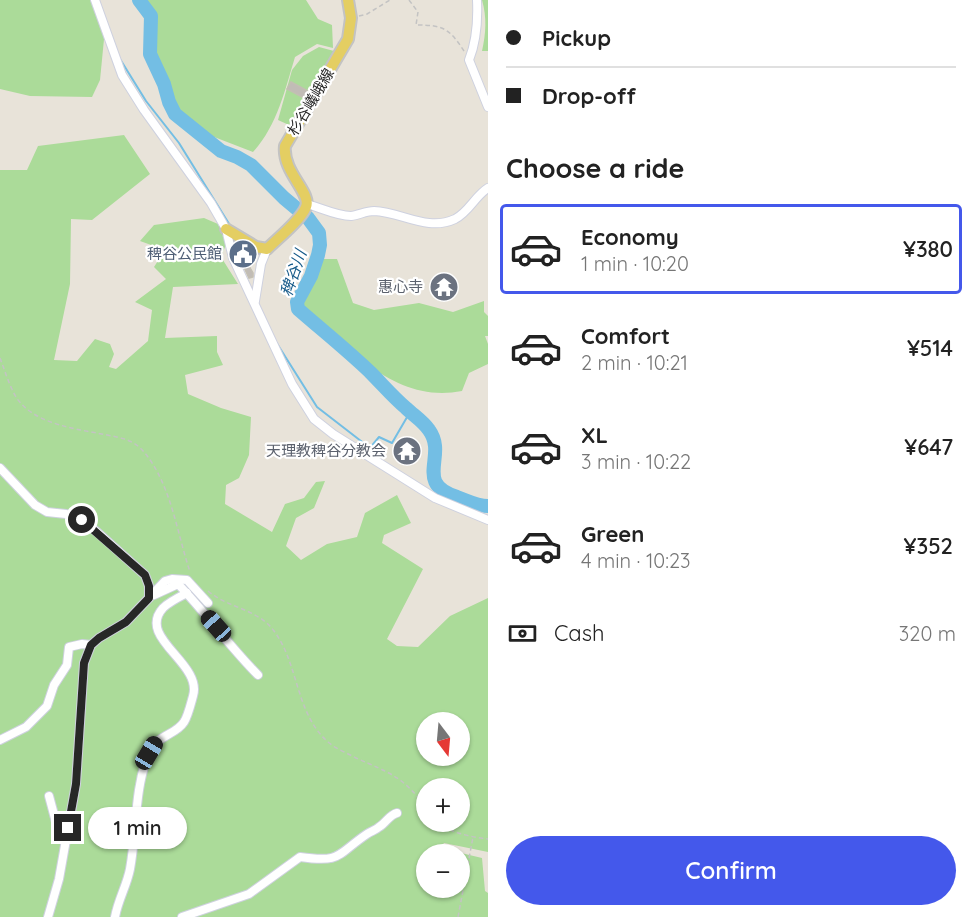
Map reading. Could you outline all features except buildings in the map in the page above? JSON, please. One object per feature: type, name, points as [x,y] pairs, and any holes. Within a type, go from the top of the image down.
[{"type":"main road","name":"杉谷嶬峨線","points":[[306,207],[305,195],[286,166],[285,146],[348,39],[351,18],[348,0]]},
{"type":"main road","points":[[226,229],[256,247],[267,249],[306,207]]},
{"type":"street","points":[[95,0],[122,75],[144,110],[211,203],[226,229],[233,258],[292,384],[314,419],[333,434],[435,498],[488,520]]},
{"type":"street","points":[[477,0],[475,44],[469,60],[488,107]]},
{"type":"street","points":[[306,207],[354,216],[374,211],[426,223],[440,223],[464,214],[488,188]]},
{"type":"street","points":[[255,303],[261,264],[267,249]]},
{"type":"street","points":[[0,468],[35,505],[47,512],[66,514],[82,520],[97,532],[145,575],[153,596],[168,604]]},
{"type":"street","points":[[48,917],[59,879],[76,784],[84,663],[91,645],[126,622],[165,581],[187,580],[208,603]]},
{"type":"street","points":[[153,596],[173,584],[178,584],[258,675]]},
{"type":"street","points":[[116,917],[130,870],[137,797],[149,753],[156,741],[186,720],[194,693],[192,678],[186,666],[163,641],[158,629],[158,617],[163,609],[187,593]]},
{"type":"street","points":[[0,740],[27,727],[47,706],[54,685],[67,665],[69,647],[82,644],[91,645]]},
{"type":"street","points":[[49,796],[60,837],[66,840]]},
{"type":"street","points":[[182,917],[249,894],[300,857],[319,860],[337,858],[397,813]]},
{"type":"path","points":[[351,18],[367,14],[390,0]]},
{"type":"path","points":[[409,0],[418,12],[416,25],[437,25],[448,29],[469,60]]},
{"type":"path","points":[[0,358],[16,396],[24,406],[37,415],[58,424],[127,439],[145,453],[158,474],[168,499],[191,573]]},
{"type":"path","points":[[206,589],[215,597],[261,618],[274,632],[289,661],[307,714],[328,742],[401,779],[416,793]]},
{"type":"path","points":[[458,832],[488,839]]},
{"type":"path","points":[[458,917],[473,837]]},
{"type":"green space","points":[[0,0],[91,0],[105,29],[100,80],[92,97],[30,96],[0,89]]},
{"type":"green space","points":[[142,0],[306,0],[318,19],[332,25],[333,48],[317,44],[295,57],[274,119],[253,152],[209,135],[178,110],[152,53],[155,15]]},
{"type":"green space","points":[[482,0],[488,0],[488,51],[482,51],[485,13]]},
{"type":"green space","points":[[319,47],[334,51],[289,125],[278,120],[292,70],[303,56]]},
{"type":"green space","points":[[124,135],[150,174],[92,220],[71,219],[70,284],[54,360],[77,361],[95,339],[110,344],[114,354],[109,367],[116,369],[148,341],[152,310],[135,302],[166,279],[154,267],[165,250],[140,241],[154,225],[204,218],[218,224],[227,242],[221,257],[238,284],[173,287],[165,338],[217,336],[217,352],[223,365],[185,375],[188,394],[221,408],[251,417],[249,455],[239,478],[226,485],[225,504],[272,532],[285,504],[304,498],[316,482],[325,481],[314,508],[296,518],[286,546],[301,560],[327,544],[357,537],[365,513],[397,495],[411,523],[384,535],[382,543],[423,569],[387,639],[397,646],[418,647],[450,616],[488,598],[488,852],[470,848],[470,844],[416,844],[416,898],[470,898],[470,855],[482,858],[485,891],[488,893],[488,917],[0,917],[0,170],[27,170],[38,146]]},
{"type":"green space","points":[[322,259],[337,259],[353,303],[374,310],[419,303],[453,312],[484,301],[484,312],[488,316],[488,336],[485,336],[488,344],[488,364],[469,373],[462,391],[438,393],[416,389],[376,370],[302,312],[305,288]]},
{"type":"waterway","name":"稗谷川","points":[[139,0],[151,16],[150,54],[175,114],[221,151],[251,165],[308,218],[319,233],[318,255],[311,276],[297,302],[298,309],[361,364],[427,427],[434,440],[434,477],[437,484],[444,491],[457,497],[488,506]]},
{"type":"waterway","points":[[120,59],[146,101],[179,143],[231,227]]},
{"type":"waterway","points":[[276,342],[317,407],[370,448],[379,437],[392,443],[410,412]]},
{"type":"place","name":"稗谷公民館","points":[[243,254]]},
{"type":"place","name":"惠心寺","points":[[444,287]]},
{"type":"place","name":"天理教稗谷分教会","points":[[407,451]]},
{"type":"route","points":[[68,828],[76,784],[81,691],[87,653],[91,645],[126,622],[149,598],[149,586],[145,575],[82,520]]}]
